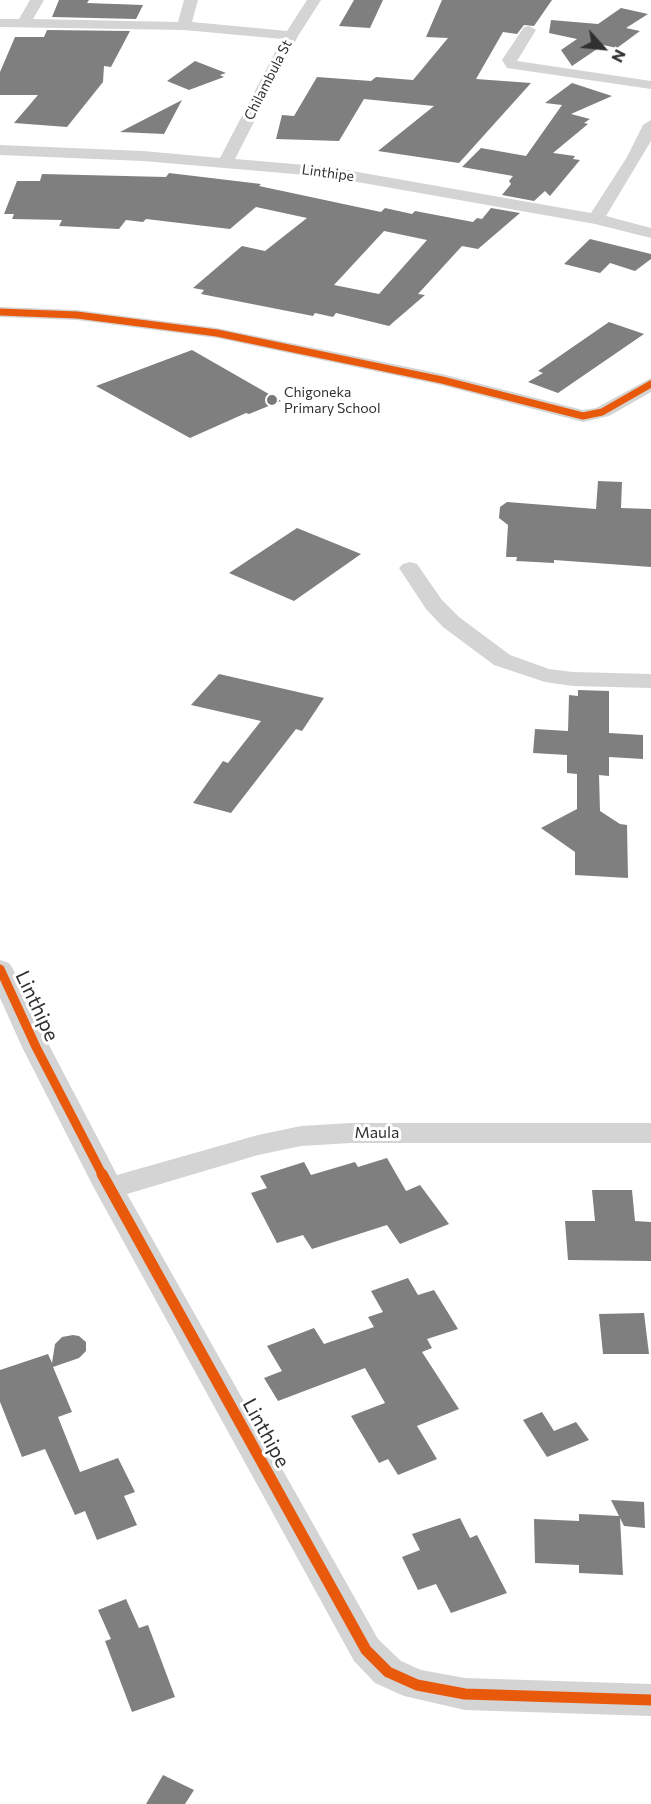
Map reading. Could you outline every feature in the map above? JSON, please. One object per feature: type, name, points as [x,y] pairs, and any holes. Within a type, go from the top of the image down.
[{"type":"street","points":[[24,23],[37,0]]},
{"type":"street","points":[[184,26],[191,0]]},
{"type":"street","name":"Chilambula St","points":[[226,161],[291,36],[314,0]]},
{"type":"street","points":[[0,23],[184,26],[291,36]]},
{"type":"street","points":[[529,30],[509,60],[512,65],[651,85]]},
{"type":"street","points":[[596,219],[635,157],[651,125]]},
{"type":"street","name":"Linthipe","points":[[0,150],[226,161],[329,172],[596,219],[651,233]]},
{"type":"street","points":[[0,312],[77,315],[217,333],[442,380],[583,416],[602,412],[651,384]]},
{"type":"street","points":[[410,568],[434,604],[451,622],[502,660],[545,675],[573,679],[651,681]]},
{"type":"street","name":"Linthipe","points":[[0,969],[36,1047],[109,1188],[366,1650],[388,1672],[417,1685],[465,1694],[651,1700]]},
{"type":"street","name":"Maula","points":[[109,1188],[258,1145],[302,1136],[351,1132],[651,1133]]},
{"type":"building","points":[[59,0],[143,5],[136,19],[52,17]]},
{"type":"building","points":[[354,0],[383,0],[370,28],[339,26]]},
{"type":"building","points":[[442,0],[552,0],[534,26],[524,25],[517,34],[503,32],[476,79],[531,83],[459,163],[378,151],[434,106],[364,99],[339,141],[276,139],[282,115],[294,116],[317,77],[371,81],[376,77],[413,80],[448,38],[426,37]]},
{"type":"building","points":[[621,8],[648,14],[626,28],[640,31],[617,48],[603,45],[572,66],[561,50],[577,39],[549,33],[551,20],[598,24]]},
{"type":"building","points":[[47,30],[130,31],[111,67],[104,66],[103,82],[67,127],[14,123],[38,95],[0,95],[0,72],[15,37],[44,37]]},
{"type":"building","points":[[195,61],[226,73],[220,75],[224,77],[189,90],[167,81]]},
{"type":"building","points":[[572,83],[612,96],[571,114],[590,119],[584,123],[588,124],[553,153],[575,156],[573,159],[580,160],[550,196],[545,191],[534,201],[502,195],[511,184],[509,181],[513,176],[462,167],[481,148],[526,156],[562,105],[545,103]]},
{"type":"building","points":[[182,100],[164,134],[120,132]]},
{"type":"building","points":[[169,173],[261,184],[259,186],[381,212],[385,208],[412,214],[415,211],[473,222],[477,218],[482,219],[491,208],[520,213],[478,249],[462,246],[418,294],[425,295],[389,326],[336,313],[333,317],[315,313],[313,316],[201,294],[204,290],[193,288],[242,246],[265,251],[307,218],[256,207],[230,229],[146,219],[143,222],[126,220],[119,229],[59,226],[62,220],[12,219],[14,214],[4,214],[17,181],[40,181],[42,174],[166,177]],"holes":[[[384,231],[427,240],[379,294],[334,285]]]},
{"type":"building","points":[[590,239],[651,254],[651,259],[635,271],[610,263],[600,273],[564,264]]},
{"type":"building","points":[[609,322],[644,334],[558,393],[528,382],[543,373],[538,371]]},
{"type":"building","points":[[192,350],[281,401],[249,414],[246,413],[190,438],[96,386]]},
{"type":"building","points":[[598,481],[622,482],[621,508],[651,509],[651,567],[554,560],[554,563],[516,561],[517,557],[506,557],[508,525],[499,518],[500,507],[507,502],[596,509]]},
{"type":"building","points":[[297,528],[361,554],[294,601],[229,573]]},
{"type":"building","points":[[219,674],[324,698],[302,731],[296,729],[231,813],[193,803],[223,761],[228,763],[261,721],[191,705]]},
{"type":"building","points":[[578,690],[609,691],[609,733],[643,735],[643,759],[609,757],[609,776],[599,775],[600,811],[620,824],[627,825],[628,878],[575,875],[575,852],[541,828],[577,809],[577,774],[567,773],[567,755],[533,753],[535,729],[568,731],[569,695],[578,696]]},
{"type":"building","points":[[387,1158],[406,1191],[420,1185],[449,1224],[400,1244],[387,1225],[312,1249],[303,1235],[277,1243],[251,1193],[267,1188],[260,1176],[304,1162],[311,1175],[355,1162],[358,1167]]},
{"type":"building","points":[[592,1190],[632,1190],[635,1221],[651,1222],[651,1261],[568,1260],[565,1221],[595,1221]]},
{"type":"building","points":[[408,1278],[418,1295],[434,1290],[458,1329],[427,1339],[432,1348],[422,1352],[459,1409],[417,1426],[437,1459],[398,1475],[388,1459],[379,1463],[351,1416],[385,1403],[365,1368],[278,1401],[264,1378],[282,1371],[267,1346],[314,1328],[324,1344],[374,1327],[368,1317],[383,1312],[371,1291]]},
{"type":"building","points":[[644,1313],[649,1354],[603,1354],[599,1314]]},
{"type":"building","points":[[79,1336],[86,1342],[86,1351],[79,1358],[53,1367],[72,1412],[58,1417],[80,1472],[118,1458],[135,1492],[124,1496],[137,1525],[97,1540],[85,1511],[75,1515],[45,1449],[22,1457],[0,1402],[0,1370],[48,1354],[52,1363],[55,1344],[62,1337]]},
{"type":"building","points":[[542,1412],[554,1431],[576,1422],[589,1440],[547,1457],[523,1420]]},
{"type":"building","points":[[611,1500],[644,1502],[645,1528],[624,1526],[620,1518],[623,1575],[579,1573],[579,1565],[535,1563],[534,1519],[579,1521],[579,1514],[619,1516]]},
{"type":"building","points":[[460,1518],[470,1538],[477,1535],[507,1593],[451,1613],[436,1584],[418,1590],[402,1557],[420,1550],[412,1534]]},
{"type":"building","points":[[126,1599],[139,1628],[148,1625],[175,1697],[132,1712],[105,1641],[111,1639],[98,1610]]},
{"type":"building","points":[[163,1775],[194,1790],[185,1804],[146,1804]]},
{"type":"cycle path","points":[[0,312],[77,315],[217,333],[442,380],[583,416],[602,412],[651,384]]},
{"type":"cycle path","points":[[0,969],[36,1047],[109,1188],[366,1650],[388,1672],[417,1685],[465,1694],[651,1700]]},
{"type":"place","name":"Chigoneka Primary School","points":[[272,400]]}]
